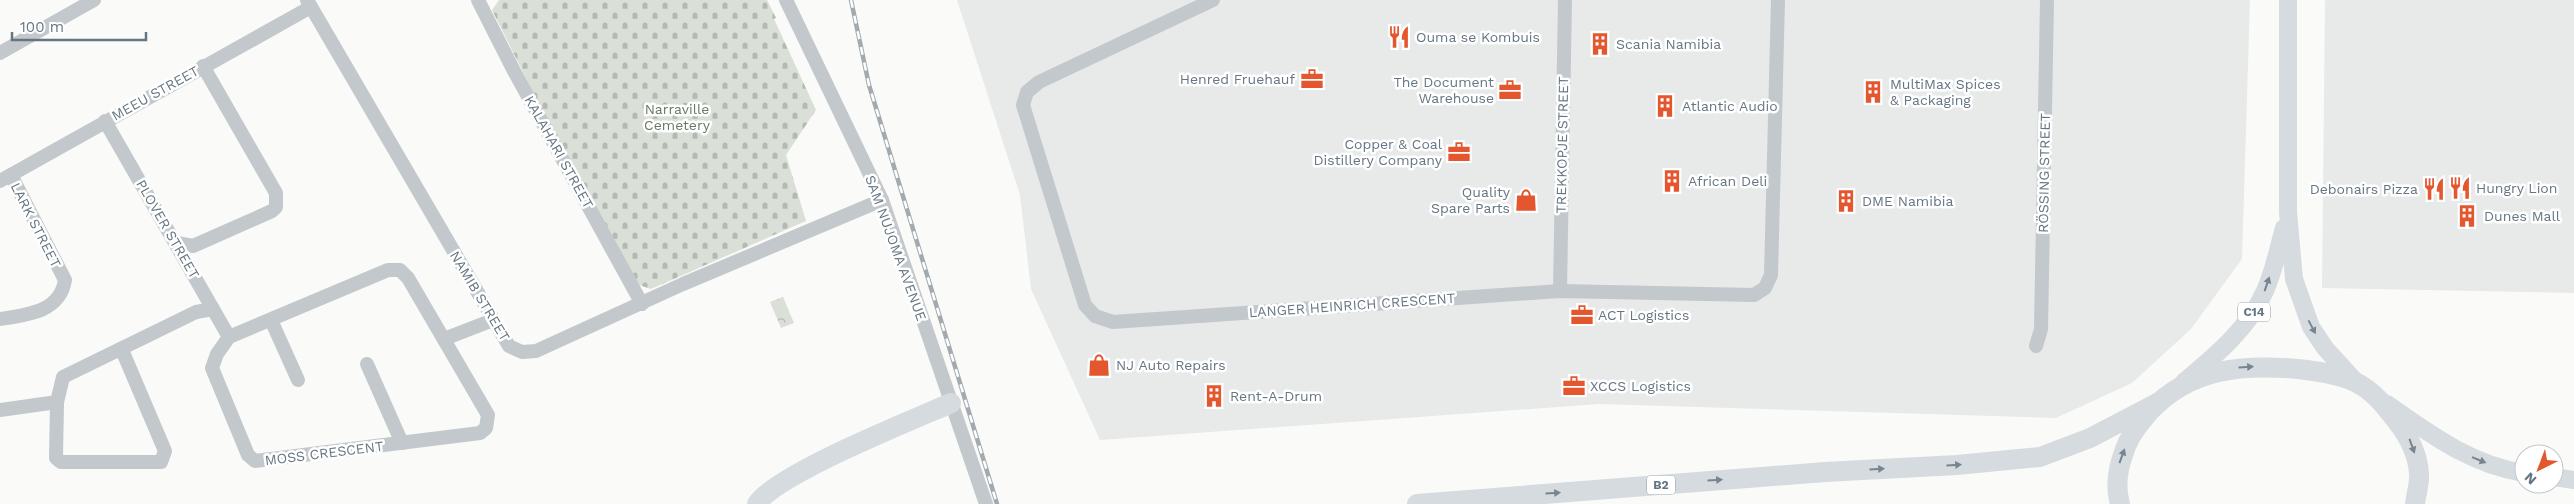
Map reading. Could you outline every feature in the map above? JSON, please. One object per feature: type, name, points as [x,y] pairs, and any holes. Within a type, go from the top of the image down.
[{"type":"highway","points":[[2120,504],[2118,469],[2128,438],[2159,402],[2180,386],[2236,368],[2265,366],[2317,371],[2356,382],[2378,398],[2408,435],[2416,456],[2419,475],[2415,504]]},
{"type":"highway","name":"B2","points":[[1417,504],[1825,472],[1956,465],[2040,457],[2090,438],[2159,402]]},
{"type":"highway","points":[[757,504],[761,497],[767,499],[866,440],[951,403]]},
{"type":"main road","name":"C14","points":[[2288,0],[2288,212],[2290,254],[2303,307],[2311,327],[2325,348],[2356,382]]},
{"type":"main road","name":"C14","points":[[2180,386],[2224,348],[2252,315],[2265,290],[2288,212]]},
{"type":"main road","points":[[2378,398],[2447,445],[2479,461],[2514,471]]},
{"type":"street","points":[[0,53],[94,0]]},
{"type":"street","name":"KALAHARI STREET","points":[[478,0],[514,70],[642,304]]},
{"type":"street","name":"SAM NUJOMA AVENUE","points":[[786,0],[882,200],[986,504]]},
{"type":"street","name":"LANGER HEINRICH CRESCENT","points":[[1213,0],[1039,82],[1027,92],[1023,105],[1085,305],[1095,316],[1112,322],[1560,290],[1754,295],[1764,288],[1771,275],[1778,0]]},
{"type":"street","name":"TREKKOPJE STREET","points":[[1560,290],[1565,0]]},
{"type":"street","name":"RÖSSING STREET","points":[[2036,346],[2041,329],[2047,0]]},
{"type":"street","name":"NAMIB STREET","points":[[309,3],[493,320],[509,346],[522,352],[536,352],[882,200]]},
{"type":"street","name":"MEEU STREET","points":[[5,178],[203,66],[309,3]]},
{"type":"street","points":[[177,243],[193,246],[272,211],[278,201],[276,193],[203,66]]},
{"type":"street","name":"PLOVER STREET","points":[[105,121],[177,243],[229,337]]},
{"type":"street","name":"LARK STREET","points":[[0,318],[42,310],[60,298],[65,280],[5,178]]},
{"type":"street","name":"MOSS CRESCENT","points":[[388,270],[400,270],[408,278],[488,415],[486,428],[480,433],[255,461],[248,455],[212,368],[217,354],[229,337],[271,320],[388,270]]},
{"type":"street","points":[[122,350],[165,452],[161,462],[61,462],[56,458],[57,402],[63,377],[122,350],[196,312],[214,310]]},
{"type":"street","points":[[271,320],[298,380]]},
{"type":"street","points":[[444,339],[493,320]]},
{"type":"street","points":[[367,364],[402,443]]},
{"type":"street","points":[[0,410],[57,402]]},
{"type":"shaded area","points":[[957,0],[2250,0],[2242,259],[2191,329],[2132,383],[2056,418],[1599,404],[1100,440],[1031,289],[1020,195]]},
{"type":"shaded area","name":"Dunes Mall","points":[[2325,0],[2574,0],[2574,293],[2322,288]]},
{"type":"green space","name":"Narraville Cemetery","points":[[499,0],[767,0],[816,110],[786,155],[806,221],[651,289],[639,285],[550,126],[492,10]]},
{"type":"green space","points":[[783,297],[794,323],[781,328],[770,302]]},
{"type":"railway","points":[[851,0],[869,85],[997,504]]},
{"type":"place","name":"Ouma se Kombuis","points":[[1399,37]]},
{"type":"place","name":"Scania Namibia","points":[[1600,44]]},
{"type":"place","name":"Henred Fruehauf","points":[[1312,79]]},
{"type":"place","name":"The Document Warehouse","points":[[1510,90]]},
{"type":"place","name":"MultiMax Spices & Packaging","points":[[1873,92]]},
{"type":"place","name":"Atlantic Audio","points":[[1665,106]]},
{"type":"place","name":"Copper & Coal Distillery Company","points":[[1459,152]]},
{"type":"place","name":"African Deli","points":[[1672,181]]},
{"type":"place","name":"Hungry Lion","points":[[2460,188]]},
{"type":"place","name":"Debonairs Pizza","points":[[2434,189]]},
{"type":"place","name":"Quality Spare Parts","points":[[1526,200]]},
{"type":"place","name":"DME Namibia","points":[[1846,201]]},
{"type":"place","name":"Dunes Mall","points":[[2467,216]]},
{"type":"place","name":"ACT Logistics","points":[[1582,315]]},
{"type":"place","name":"NJ Auto Repairs","points":[[1099,365]]},
{"type":"place","name":"XCCS Logistics","points":[[1574,386]]},
{"type":"place","name":"Rent-A-Drum","points":[[1214,396]]}]
